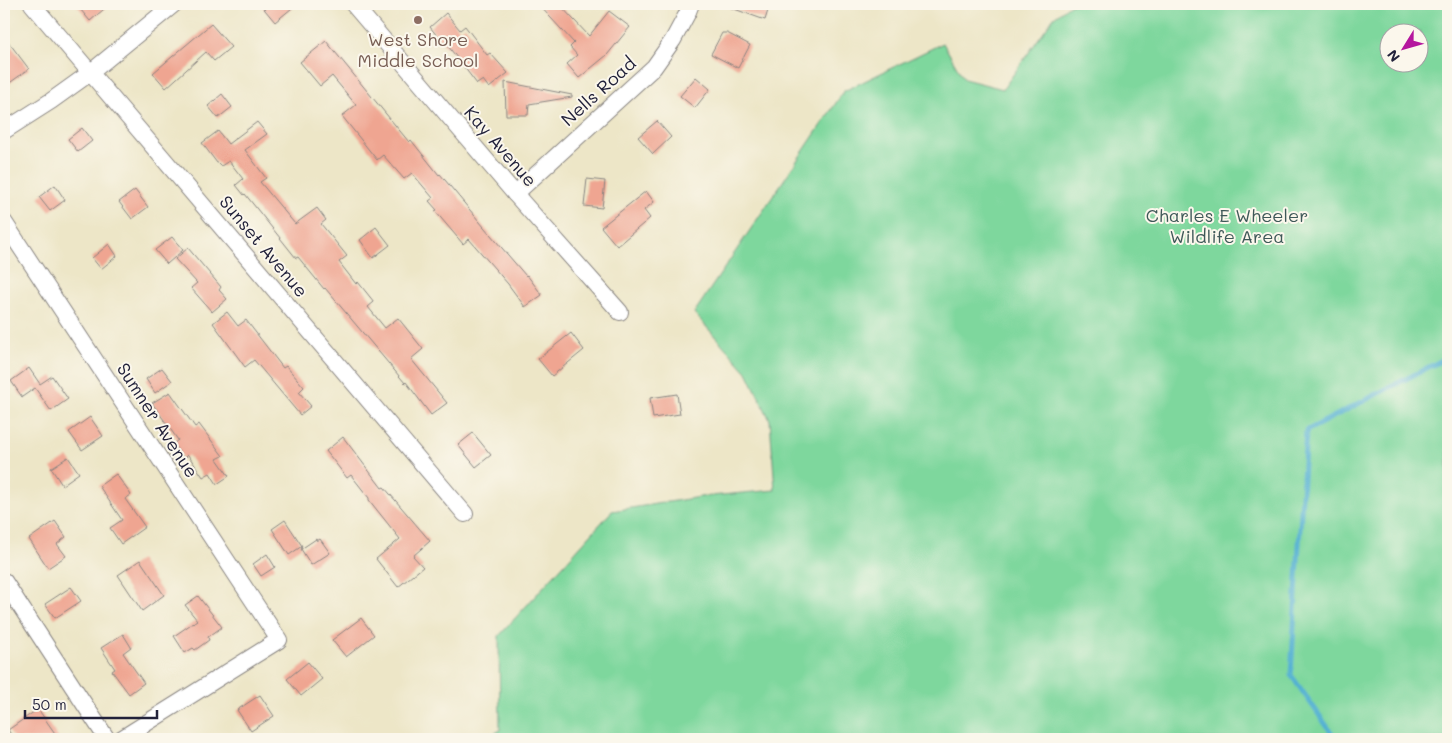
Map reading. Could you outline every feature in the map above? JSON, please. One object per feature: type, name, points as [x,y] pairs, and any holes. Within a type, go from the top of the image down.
[{"type":"street","name":"Sunset Avenue","points":[[32,4],[466,514]]},
{"type":"street","points":[[4,131],[90,73],[174,4]]},
{"type":"street","name":"Kay Avenue","points":[[353,4],[515,194],[620,312]]},
{"type":"street","name":"Nells Road","points":[[515,194],[654,67],[673,40],[691,4]]},
{"type":"street","name":"Sumner Avenue","points":[[4,222],[279,640],[121,739]]},
{"type":"street","points":[[4,581],[107,739]]},
{"type":"green space","name":"Charles E Wheeler Wildlife Area","points":[[1071,4],[1448,4],[1448,739],[487,739],[500,730],[499,636],[612,511],[700,497],[775,490],[770,420],[747,372],[694,313],[844,91],[943,43],[964,79],[1003,89],[1054,17]]},
{"type":"building","points":[[76,4],[110,4],[90,21]]},
{"type":"building","points":[[260,4],[297,4],[275,22]]},
{"type":"building","points":[[538,4],[559,4],[589,36],[609,11],[630,27],[607,55],[579,78],[567,64],[577,55],[570,47],[574,43]]},
{"type":"building","points":[[726,4],[770,4],[765,20],[726,6]]},
{"type":"building","points":[[446,13],[460,30],[465,26],[487,55],[490,53],[508,73],[489,88],[483,80],[477,84],[448,46],[446,47],[430,27]]},
{"type":"building","points":[[211,24],[231,47],[214,61],[206,52],[166,88],[153,73]]},
{"type":"building","points":[[722,33],[727,33],[750,45],[738,68],[711,54]]},
{"type":"building","points":[[4,36],[29,69],[4,87]]},
{"type":"building","points":[[326,41],[409,142],[411,140],[542,295],[525,307],[469,239],[463,244],[435,211],[437,210],[429,201],[433,198],[412,173],[404,179],[383,155],[377,160],[342,116],[356,105],[332,76],[320,86],[300,62]]},
{"type":"building","points":[[696,77],[710,89],[695,108],[680,96]]},
{"type":"building","points":[[505,82],[572,95],[572,97],[529,104],[528,115],[506,115]]},
{"type":"building","points":[[222,94],[232,107],[218,118],[208,106]]},
{"type":"building","points":[[657,121],[671,137],[653,154],[638,137]]},
{"type":"building","points":[[257,122],[267,134],[245,150],[266,178],[260,182],[295,224],[317,208],[326,220],[321,224],[347,256],[339,262],[356,284],[358,282],[374,302],[368,307],[385,328],[398,318],[423,349],[411,359],[447,403],[431,415],[406,382],[298,257],[296,258],[236,185],[243,179],[229,161],[221,166],[202,143],[218,131],[228,144]]},
{"type":"building","points":[[82,128],[92,141],[78,152],[68,139]]},
{"type":"building","points":[[587,179],[605,181],[602,208],[584,206]]},
{"type":"building","points":[[55,185],[65,200],[50,211],[39,197]]},
{"type":"building","points":[[135,190],[148,207],[132,219],[119,202]]},
{"type":"building","points":[[646,191],[654,202],[644,210],[650,218],[617,246],[601,227]]},
{"type":"building","points":[[376,227],[390,245],[373,258],[360,240]]},
{"type":"building","points":[[172,237],[183,250],[167,264],[155,250]]},
{"type":"building","points":[[109,244],[117,256],[101,269],[92,258]]},
{"type":"building","points":[[188,248],[221,287],[219,290],[227,299],[212,312],[191,288],[197,283],[175,259]]},
{"type":"building","points":[[227,312],[238,326],[246,320],[283,368],[286,366],[304,387],[299,392],[311,406],[300,415],[254,360],[245,367],[213,323]]},
{"type":"building","points":[[571,333],[584,350],[552,376],[538,359]]},
{"type":"building","points":[[29,368],[40,384],[52,376],[68,399],[51,411],[35,388],[22,397],[11,381]]},
{"type":"building","points":[[162,368],[172,381],[155,393],[146,379]]},
{"type":"building","points":[[170,392],[195,427],[199,424],[223,456],[217,459],[229,476],[217,484],[210,473],[203,477],[188,455],[184,459],[173,444],[178,440],[152,403]]},
{"type":"building","points":[[677,394],[680,414],[653,418],[650,398]]},
{"type":"building","points":[[90,417],[103,436],[82,450],[69,432]]},
{"type":"building","points":[[473,433],[491,455],[476,467],[458,445]]},
{"type":"building","points":[[343,437],[382,488],[384,487],[430,541],[413,556],[423,567],[398,587],[376,559],[400,539],[351,475],[347,478],[326,451]]},
{"type":"building","points":[[68,457],[79,473],[62,485],[51,468]]},
{"type":"building","points":[[116,474],[131,495],[125,499],[145,527],[121,544],[110,528],[122,520],[99,486]]},
{"type":"building","points":[[285,520],[302,546],[289,555],[272,529]]},
{"type":"building","points":[[55,521],[66,537],[57,544],[66,556],[48,568],[29,539]]},
{"type":"building","points":[[316,539],[317,541],[320,539],[330,553],[311,565],[301,549]]},
{"type":"building","points":[[267,554],[275,567],[261,576],[253,564]]},
{"type":"building","points":[[140,560],[164,595],[142,611],[118,575]]},
{"type":"building","points":[[71,587],[81,601],[55,618],[45,604]]},
{"type":"building","points":[[198,596],[222,627],[195,650],[193,648],[185,653],[174,636],[197,620],[185,605]]},
{"type":"building","points":[[361,618],[374,635],[346,657],[332,640]]},
{"type":"building","points":[[123,634],[131,647],[123,653],[144,683],[129,694],[112,671],[115,669],[101,648]]},
{"type":"building","points":[[308,662],[322,679],[301,696],[287,679]]},
{"type":"building","points":[[260,695],[274,716],[251,731],[237,710]]},
{"type":"building","points":[[38,709],[59,739],[14,739],[8,730]]},
{"type":"waterway","points":[[1336,739],[1291,675],[1306,431],[1448,357]]},
{"type":"place","name":"West Shore Middle School","points":[[418,20]]}]
